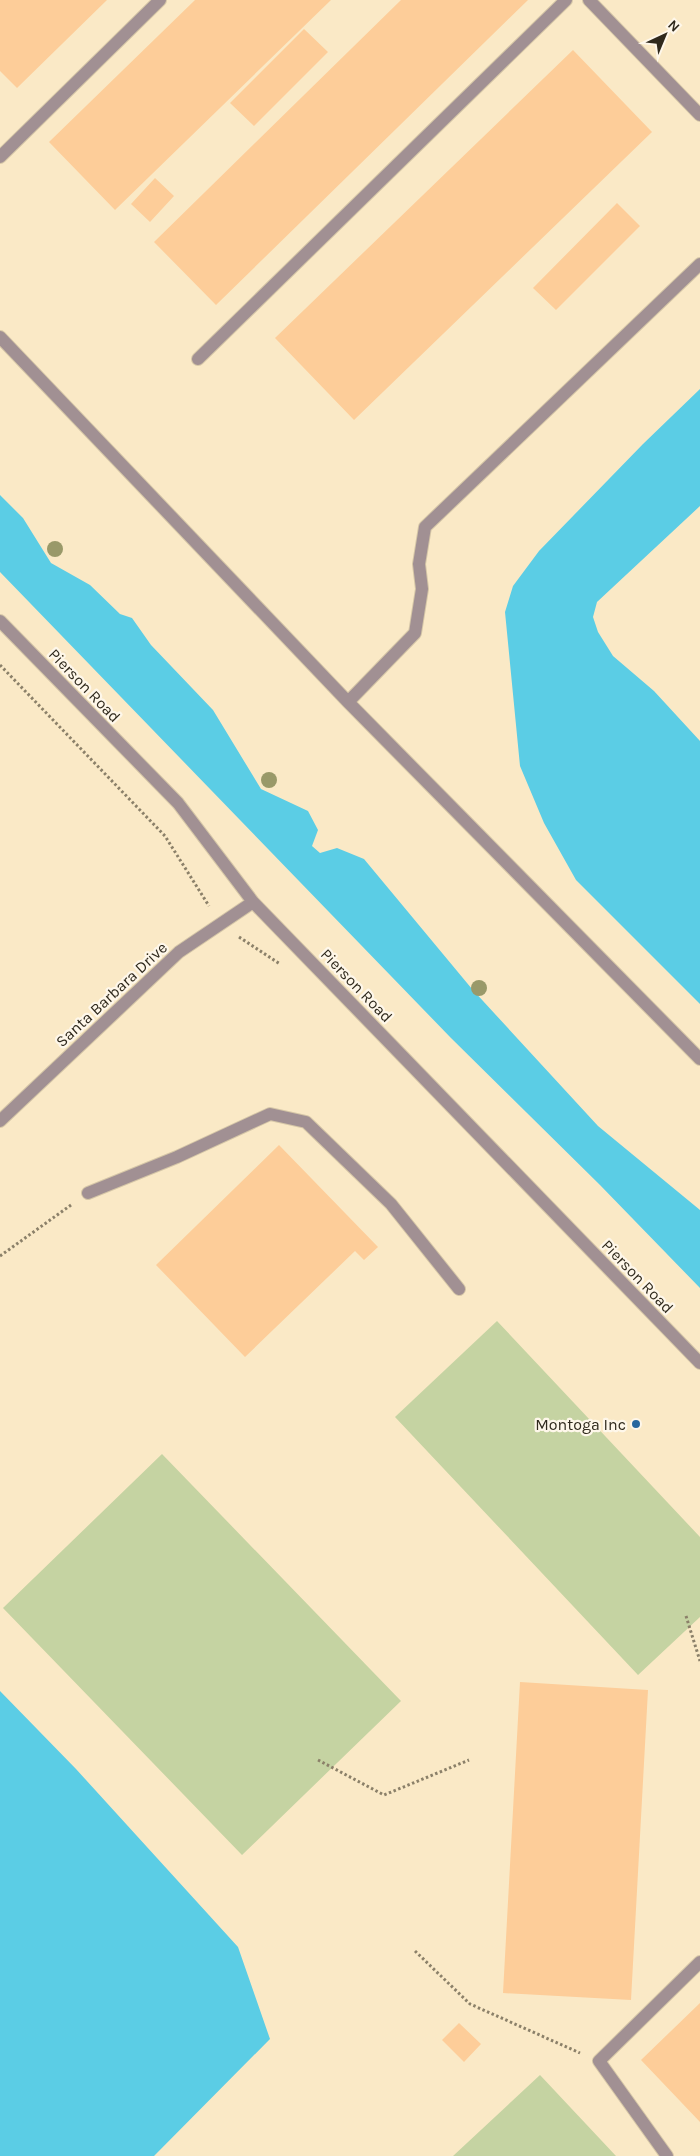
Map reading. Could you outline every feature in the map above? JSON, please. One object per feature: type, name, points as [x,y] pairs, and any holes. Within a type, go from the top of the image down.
[{"type":"street","points":[[0,157],[160,0]]},
{"type":"street","points":[[198,359],[566,0]]},
{"type":"street","points":[[589,0],[700,115]]},
{"type":"street","points":[[348,702],[415,633],[422,589],[419,564],[425,527],[700,264]]},
{"type":"street","points":[[0,337],[348,702],[700,1059]]},
{"type":"street","name":"Pierson Road","points":[[0,621],[178,803],[253,902],[700,1363]]},
{"type":"street","name":"Santa Barbara Drive","points":[[0,1120],[179,952],[253,902]]},
{"type":"street","points":[[88,1193],[177,1157],[270,1114],[306,1122],[392,1204],[459,1288]]},
{"type":"street","points":[[667,2156],[599,2061],[700,1962]]},
{"type":"path","points":[[0,1256],[88,1193]]},
{"type":"path","points":[[686,1616],[697,1657],[700,1661]]},
{"type":"path","points":[[697,1657],[700,1653]]},
{"type":"path","points":[[318,1760],[384,1795],[468,1760]]},
{"type":"path","points":[[415,1951],[470,2004],[599,2061]]},
{"type":"green space","points":[[497,1321],[700,1537],[700,1617],[638,1675],[395,1417]]},
{"type":"green space","points":[[162,1454],[401,1701],[242,1855],[3,1608]]},
{"type":"green space","points":[[540,2075],[616,2156],[453,2156]]},
{"type":"water","points":[[700,389],[700,506],[597,602],[593,617],[598,632],[613,656],[654,691],[700,741],[700,1004],[576,880],[544,823],[520,766],[505,612],[513,586],[539,551],[643,444]]},
{"type":"water","points":[[0,495],[23,518],[51,563],[90,585],[120,614],[132,618],[151,645],[213,710],[261,789],[308,811],[318,830],[312,846],[320,853],[337,848],[364,859],[472,989],[598,1126],[700,1210],[700,1288],[600,1185],[451,1038],[0,572]]},
{"type":"water","points":[[0,1691],[76,1769],[238,1947],[270,2039],[154,2156],[0,2156]]},
{"type":"building","points":[[0,0],[107,0],[17,88],[0,71]]},
{"type":"building","points":[[195,0],[331,0],[115,210],[49,142]]},
{"type":"building","points":[[401,0],[528,0],[216,305],[154,242]]},
{"type":"building","points":[[304,29],[328,52],[254,126],[230,103]]},
{"type":"building","points":[[573,50],[652,132],[354,420],[275,338]]},
{"type":"building","points":[[155,178],[174,196],[150,222],[131,204]]},
{"type":"building","points":[[617,203],[640,226],[556,310],[533,288]]},
{"type":"building","points":[[279,1145],[378,1247],[364,1260],[355,1251],[245,1357],[156,1265]]},
{"type":"building","points":[[520,1682],[648,1690],[631,2000],[503,1993]]},
{"type":"building","points":[[700,2003],[700,2122],[641,2060]]},
{"type":"building","points":[[459,2023],[481,2044],[464,2062],[442,2040]]},
{"type":"place","name":"Montoga Inc","points":[[636,1424]]}]
